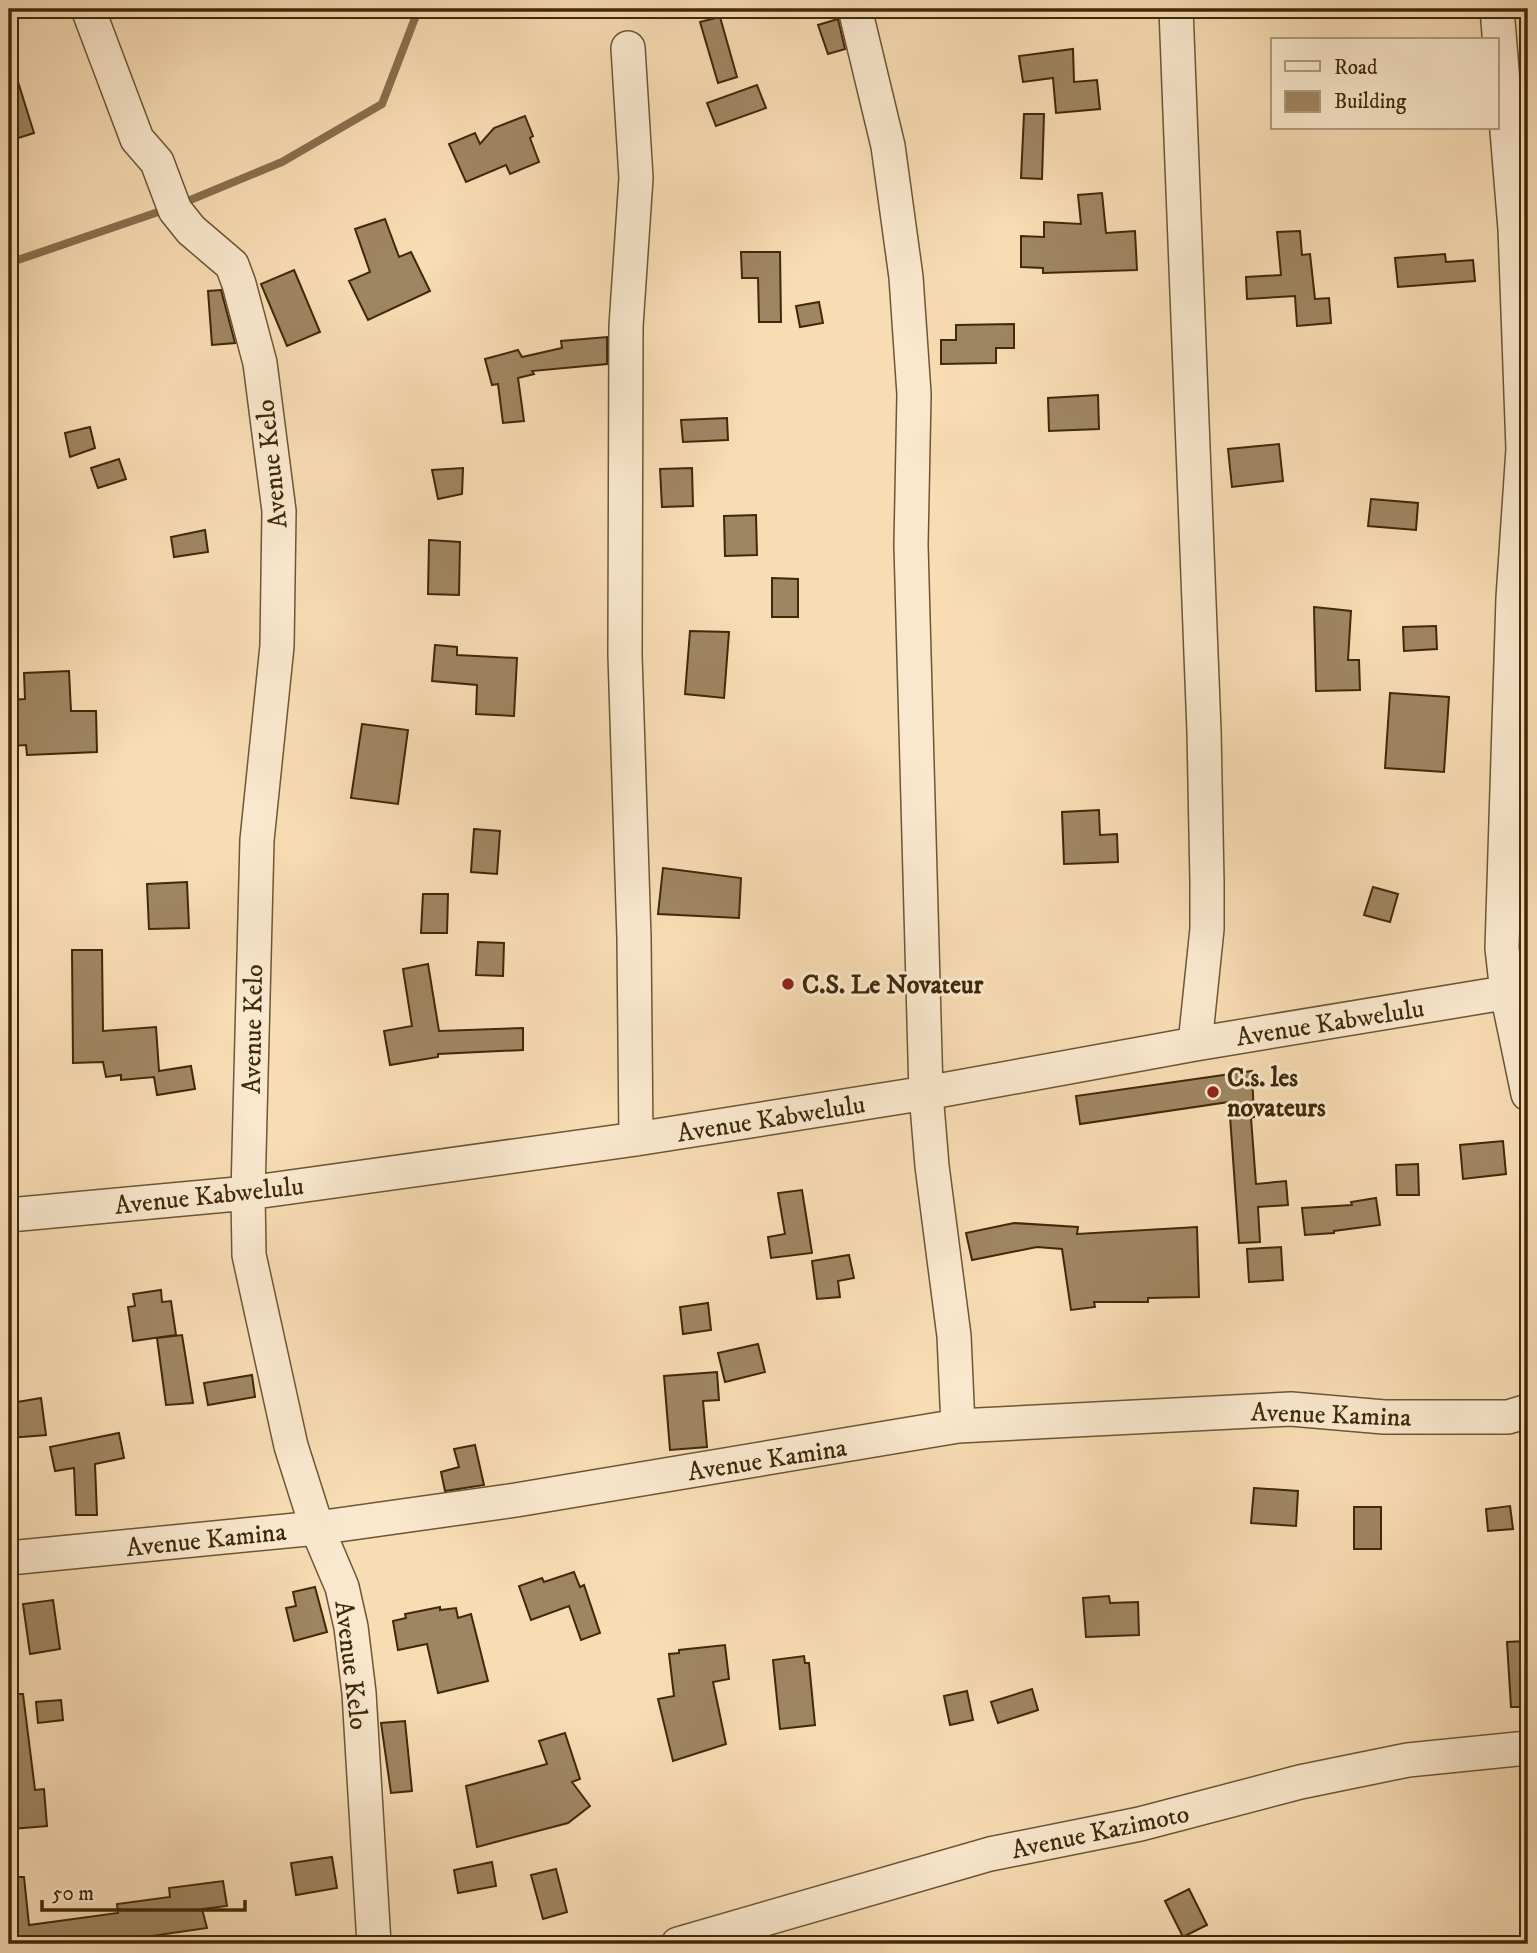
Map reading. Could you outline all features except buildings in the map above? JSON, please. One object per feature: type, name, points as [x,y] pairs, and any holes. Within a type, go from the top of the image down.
[{"type":"street","name":"Avenue Kelo","points":[[88,9],[137,139],[157,162],[175,210],[191,230],[232,265],[260,363],[279,511],[277,646],[257,840],[248,1193],[249,1255],[291,1446],[317,1528],[342,1587],[351,1627],[359,1693],[374,1944]]},
{"type":"street","points":[[855,9],[888,146],[906,277],[914,394],[911,545],[926,1093],[932,1166],[954,1336],[958,1426]]},
{"type":"street","points":[[1176,9],[1207,868],[1207,929],[1195,1044]]},
{"type":"street","points":[[1497,9],[1515,229],[1523,449],[1513,598],[1502,948],[1518,991],[1528,1094]]},
{"type":"street","points":[[628,48],[636,178],[626,326],[625,642],[634,939],[636,1139]]},
{"type":"street","name":"Avenue Kabwelulu","points":[[9,1215],[248,1193],[636,1139],[926,1093],[1195,1044],[1518,991]]},
{"type":"street","name":"Avenue Kamina","points":[[9,1558],[317,1528],[516,1500],[958,1426],[1291,1409],[1384,1418],[1508,1417],[1528,1411]]},
{"type":"street","name":"Avenue Kazimoto","points":[[678,1944],[990,1854],[1140,1824],[1300,1782],[1408,1760],[1528,1748]]},
{"type":"waterway","points":[[183,203],[282,162],[382,104],[415,18],[421,9]]},
{"type":"waterway","points":[[9,263],[167,209]]},
{"type":"place","name":"C.S. Le Novateur","points":[[788,984]]},
{"type":"place","name":"C.s. les novateurs","points":[[1213,1092]]}]
